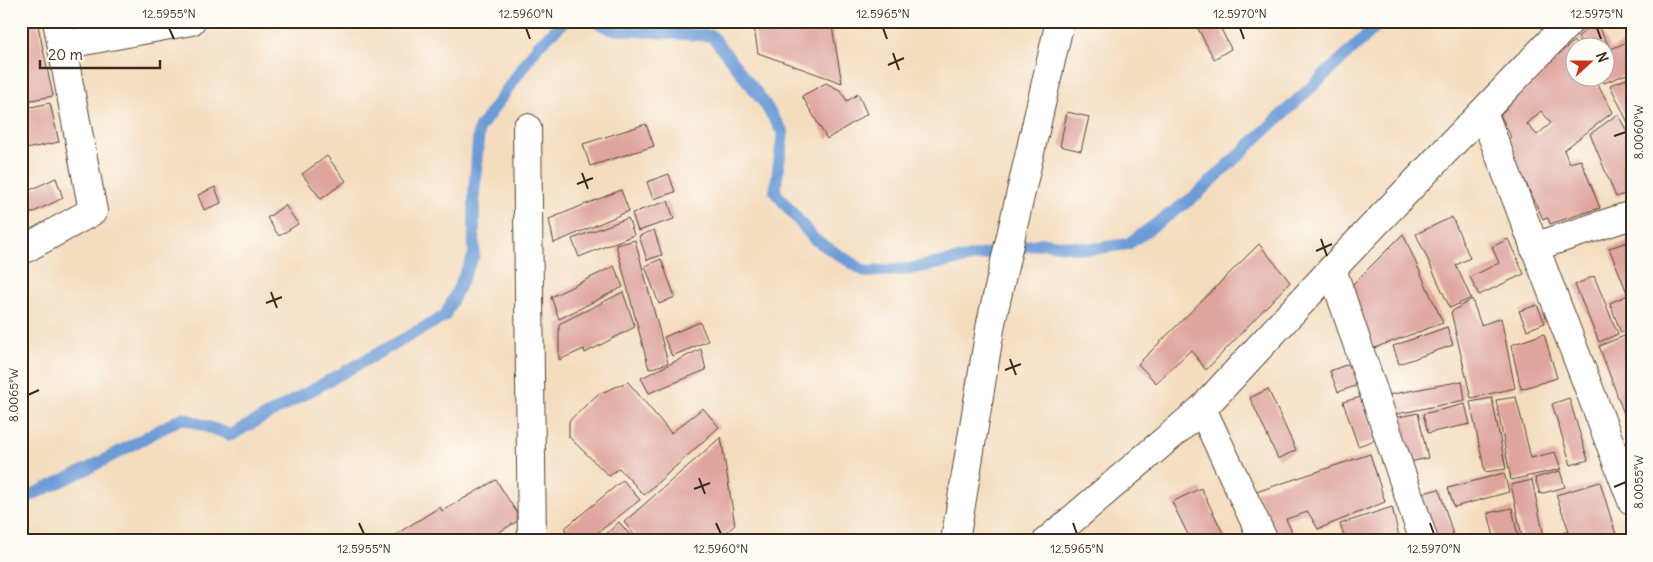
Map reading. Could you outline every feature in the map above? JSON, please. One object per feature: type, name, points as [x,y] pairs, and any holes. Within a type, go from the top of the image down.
[{"type":"street","points":[[21,251],[93,211],[59,33],[191,21]]},
{"type":"street","points":[[955,541],[991,323],[1060,21]]},
{"type":"street","points":[[1047,541],[1202,409],[1332,269],[1570,21]]},
{"type":"street","points":[[1482,112],[1632,501]]},
{"type":"street","points":[[527,128],[532,541]]},
{"type":"street","points":[[1534,247],[1632,215]]},
{"type":"street","points":[[1332,269],[1424,541]]},
{"type":"street","points":[[1202,409],[1264,541]]},
{"type":"building","points":[[21,21],[37,21],[53,96],[21,102]]},
{"type":"building","points":[[753,21],[831,21],[842,83],[758,53]]},
{"type":"building","points":[[1194,21],[1217,21],[1231,49],[1214,59]]},
{"type":"building","points":[[1595,21],[1605,38],[1578,38]]},
{"type":"building","points":[[1632,40],[1632,72],[1616,78],[1616,47]]},
{"type":"building","points":[[1566,48],[1566,88],[1600,88],[1613,112],[1564,150],[1569,163],[1581,160],[1600,208],[1550,224],[1548,218],[1543,219],[1506,141],[1511,137],[1497,108]],"holes":[[[1541,111],[1551,123],[1537,135],[1527,124]]]},
{"type":"building","points":[[1632,77],[1632,127],[1630,127],[1611,88],[1616,88],[1616,83]]},
{"type":"building","points":[[826,83],[840,90],[847,101],[858,94],[867,114],[827,139],[802,96]]},
{"type":"building","points":[[50,103],[59,142],[21,150],[21,109]]},
{"type":"building","points":[[1067,112],[1089,117],[1081,151],[1060,146]]},
{"type":"building","points":[[1618,114],[1632,142],[1632,191],[1616,197],[1590,134]]},
{"type":"building","points":[[646,124],[654,146],[590,166],[583,144]]},
{"type":"building","points":[[327,156],[346,181],[321,199],[302,174]]},
{"type":"building","points":[[669,174],[675,192],[653,199],[647,182]]},
{"type":"building","points":[[56,178],[63,198],[21,218],[21,194]]},
{"type":"building","points":[[215,187],[221,203],[204,210],[198,195]]},
{"type":"building","points":[[621,190],[629,211],[554,243],[549,219]]},
{"type":"building","points":[[668,201],[674,219],[638,231],[632,213]]},
{"type":"building","points":[[285,205],[298,224],[279,236],[267,218]]},
{"type":"building","points":[[1452,217],[1470,258],[1456,265],[1471,298],[1450,308],[1416,234]]},
{"type":"building","points":[[628,218],[634,235],[579,257],[572,239]]},
{"type":"building","points":[[654,230],[662,255],[647,260],[639,236]]},
{"type":"building","points":[[1403,234],[1443,323],[1374,348],[1344,293]]},
{"type":"building","points":[[1508,239],[1524,274],[1479,295],[1470,277],[1499,263],[1492,247]]},
{"type":"building","points":[[635,240],[668,363],[649,369],[616,245]]},
{"type":"building","points":[[1631,241],[1632,328],[1621,333],[1610,303],[1628,295],[1609,248]]},
{"type":"building","points":[[1259,244],[1290,282],[1206,370],[1191,350],[1156,383],[1138,364]]},
{"type":"building","points":[[661,259],[675,297],[659,304],[645,266]]},
{"type":"building","points":[[614,266],[623,287],[559,319],[551,297]]},
{"type":"building","points":[[1594,276],[1618,334],[1599,342],[1575,285]]},
{"type":"building","points":[[623,292],[635,327],[585,353],[584,349],[559,360],[559,324]]},
{"type":"building","points":[[1472,299],[1481,325],[1501,318],[1515,388],[1471,398],[1451,312]]},
{"type":"building","points":[[1537,305],[1545,323],[1527,330],[1519,311]]},
{"type":"building","points":[[700,322],[708,341],[672,356],[664,337]]},
{"type":"building","points":[[1447,327],[1453,345],[1399,364],[1393,346]]},
{"type":"building","points":[[1632,333],[1632,421],[1627,422],[1599,346]]},
{"type":"building","points":[[1544,334],[1557,378],[1521,389],[1511,345]]},
{"type":"building","points":[[701,349],[706,370],[649,393],[641,378]]},
{"type":"building","points":[[1351,363],[1358,385],[1338,392],[1330,371]]},
{"type":"building","points":[[1462,381],[1465,400],[1392,415],[1388,395]]},
{"type":"building","points":[[628,382],[671,433],[703,408],[719,427],[644,495],[619,468],[609,476],[569,437],[569,421],[598,394]]},
{"type":"building","points":[[1268,389],[1296,450],[1278,459],[1250,398]]},
{"type":"building","points":[[1361,397],[1375,440],[1358,446],[1343,402]]},
{"type":"building","points":[[1516,397],[1531,458],[1555,452],[1561,469],[1511,480],[1496,400]]},
{"type":"building","points":[[1492,398],[1506,469],[1485,472],[1470,402]]},
{"type":"building","points":[[1569,398],[1588,460],[1571,465],[1552,404]]},
{"type":"building","points":[[1465,404],[1470,424],[1428,433],[1423,414]]},
{"type":"building","points":[[1418,413],[1428,458],[1405,463],[1394,418]]},
{"type":"building","points":[[721,437],[735,525],[716,541],[639,541],[624,522]]},
{"type":"building","points":[[1370,454],[1385,502],[1318,529],[1308,512],[1286,519],[1294,536],[1285,541],[1279,541],[1256,492]]},
{"type":"building","points":[[1560,471],[1565,487],[1540,494],[1535,478]]},
{"type":"building","points":[[1504,473],[1509,492],[1454,507],[1448,488]]},
{"type":"building","points":[[496,480],[521,519],[484,541],[390,541],[388,539],[440,507],[442,511]]},
{"type":"building","points":[[623,480],[640,500],[587,541],[566,541],[565,528]]},
{"type":"building","points":[[1532,480],[1545,541],[1523,541],[1511,485]]},
{"type":"building","points":[[1600,482],[1618,541],[1549,541],[1548,537],[1569,531],[1556,495]]},
{"type":"building","points":[[1201,488],[1227,541],[1191,541],[1172,502]]},
{"type":"building","points":[[1439,489],[1455,541],[1430,541],[1416,495]]},
{"type":"building","points":[[1392,507],[1400,541],[1346,541],[1340,524]]},
{"type":"building","points":[[1512,508],[1519,541],[1495,541],[1488,513]]},
{"type":"building","points":[[619,522],[635,541],[599,541]]},
{"type":"waterway","points":[[21,500],[89,468],[182,418],[231,435],[445,316],[474,255],[474,195],[479,129],[538,46],[565,21]]},
{"type":"waterway","points":[[595,21],[610,29],[712,36],[763,101],[783,133],[775,192],[814,239],[866,272],[909,269],[1043,243],[1092,249],[1128,244],[1194,197],[1382,21]]}]
